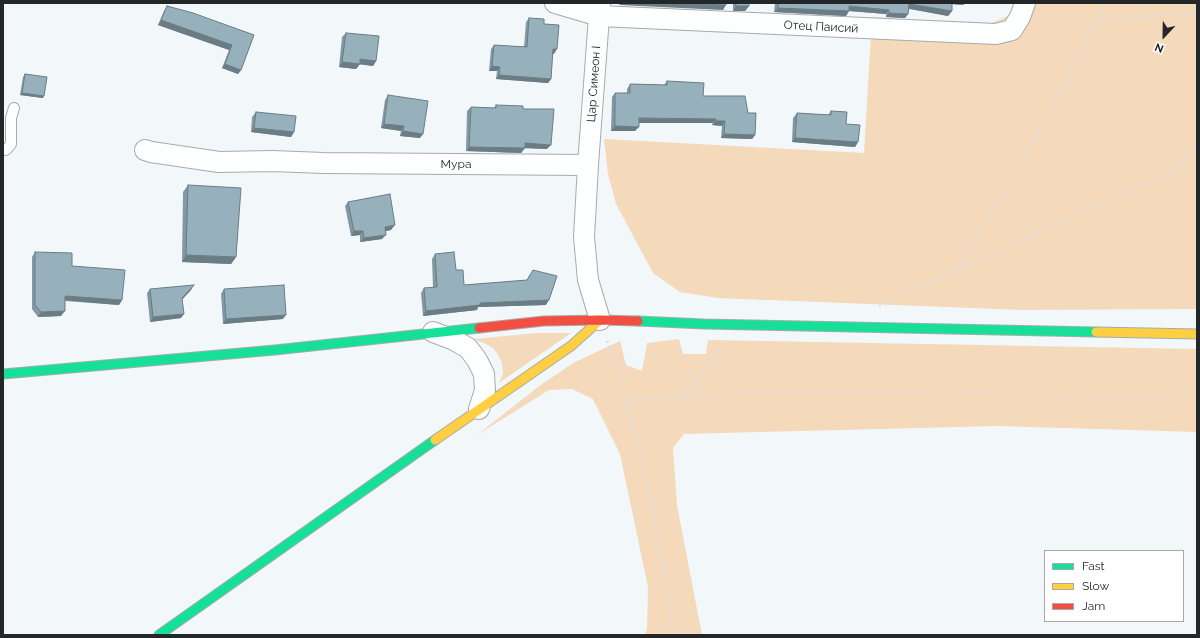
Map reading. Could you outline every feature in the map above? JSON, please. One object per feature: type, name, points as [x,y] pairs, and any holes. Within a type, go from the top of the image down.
[{"type":"street","points":[[555,3],[599,10]]},
{"type":"street","name":"Отец Паисий","points":[[599,10],[996,34],[1012,30],[1020,17],[1025,3]]},
{"type":"street","name":"Цар Симеон I","points":[[599,10],[584,237],[588,280],[600,320]]},
{"type":"street","name":"Мура","points":[[145,150],[219,162],[272,161],[324,163],[588,164]]},
{"type":"street","points":[[159,635],[479,409],[571,346],[600,320]]},
{"type":"street","points":[[3,374],[275,350],[544,321],[600,320],[1197,334]]},
{"type":"street","points":[[433,332],[454,340],[468,348],[477,360],[484,374],[485,390],[479,409]]},
{"type":"lane","points":[[3,150],[6,150],[11,144],[11,118],[14,108]]},
{"type":"path","points":[[958,269],[1053,107],[1105,3]]},
{"type":"path","points":[[1095,23],[1197,12]]},
{"type":"path","points":[[879,306],[1164,175],[1197,149]]},
{"type":"path","points":[[600,320],[621,379],[647,482],[668,595],[673,635]]},
{"type":"path","points":[[684,395],[708,367],[735,324]]},
{"type":"path","points":[[626,401],[684,395],[799,393],[1197,396]]},
{"type":"shaded area","points":[[1015,3],[1197,3],[1197,309],[1022,310],[718,298],[680,292],[653,273],[616,204],[608,174],[604,139],[864,153],[872,17],[987,25],[1008,16]]},
{"type":"shaded area","points":[[537,333],[571,333],[499,383],[503,373],[502,363],[498,355],[493,348],[473,339]]},
{"type":"shaded area","points":[[679,339],[683,354],[706,354],[708,340],[1197,349],[1197,432],[997,426],[684,434],[673,448],[677,505],[702,635],[645,635],[647,628],[648,587],[620,454],[593,399],[572,389],[549,390],[477,435],[538,387],[573,363],[620,341],[626,365],[642,371],[647,343]]},
{"type":"building","points":[[672,3],[726,3],[726,5]]},
{"type":"building","points":[[736,3],[749,3],[749,6],[736,6]]},
{"type":"building","points":[[778,3],[952,3],[952,11],[909,4],[908,14],[889,13],[889,10],[849,6],[849,11],[778,8]]},
{"type":"building","points":[[167,6],[193,13],[254,35],[241,70],[225,64],[232,45],[161,20]]},
{"type":"building","points":[[529,18],[544,19],[544,24],[559,25],[557,49],[553,49],[551,79],[499,75],[500,67],[492,66],[494,45],[527,47]]},
{"type":"building","points":[[346,33],[379,36],[376,61],[360,59],[360,64],[342,62]]},
{"type":"building","points":[[25,74],[47,77],[44,96],[22,93]]},
{"type":"building","points":[[667,81],[704,83],[703,96],[745,96],[748,113],[756,113],[755,135],[724,134],[725,121],[716,121],[716,119],[639,118],[639,127],[615,126],[615,93],[630,93],[630,84],[667,85]]},
{"type":"building","points":[[388,95],[428,101],[423,134],[403,131],[404,126],[384,124]]},
{"type":"building","points":[[496,105],[523,106],[523,109],[554,109],[551,145],[525,143],[525,148],[469,147],[471,107],[496,108]]},
{"type":"building","points":[[831,111],[847,112],[846,124],[860,125],[858,142],[795,138],[797,113],[831,115]]},
{"type":"building","points":[[256,112],[296,116],[294,132],[254,128]]},
{"type":"building","points":[[188,185],[241,188],[236,257],[186,255]]},
{"type":"building","points":[[390,194],[395,225],[385,227],[386,235],[364,238],[363,231],[354,231],[348,202]]},
{"type":"building","points":[[35,252],[72,253],[72,266],[125,270],[122,300],[65,296],[65,311],[41,312],[35,305]]},
{"type":"building","points":[[454,252],[456,270],[463,270],[464,285],[527,280],[533,270],[557,276],[549,300],[480,303],[480,305],[426,311],[424,288],[437,287],[435,254]]},
{"type":"building","points":[[194,285],[182,298],[184,314],[153,317],[150,289]]},
{"type":"building","points":[[284,285],[286,315],[226,319],[224,289]]},
{"type":"traffic: fast","points":[[638,321],[704,324],[1096,332]]},
{"type":"traffic: fast","points":[[3,374],[275,350],[479,328]]},
{"type":"traffic: fast","points":[[159,635],[435,440]]},
{"type":"traffic: slow","points":[[435,440],[571,346],[600,320]]},
{"type":"traffic: slow","points":[[1096,332],[1197,334]]},
{"type":"traffic: jam","points":[[479,328],[544,321],[638,321]]}]
